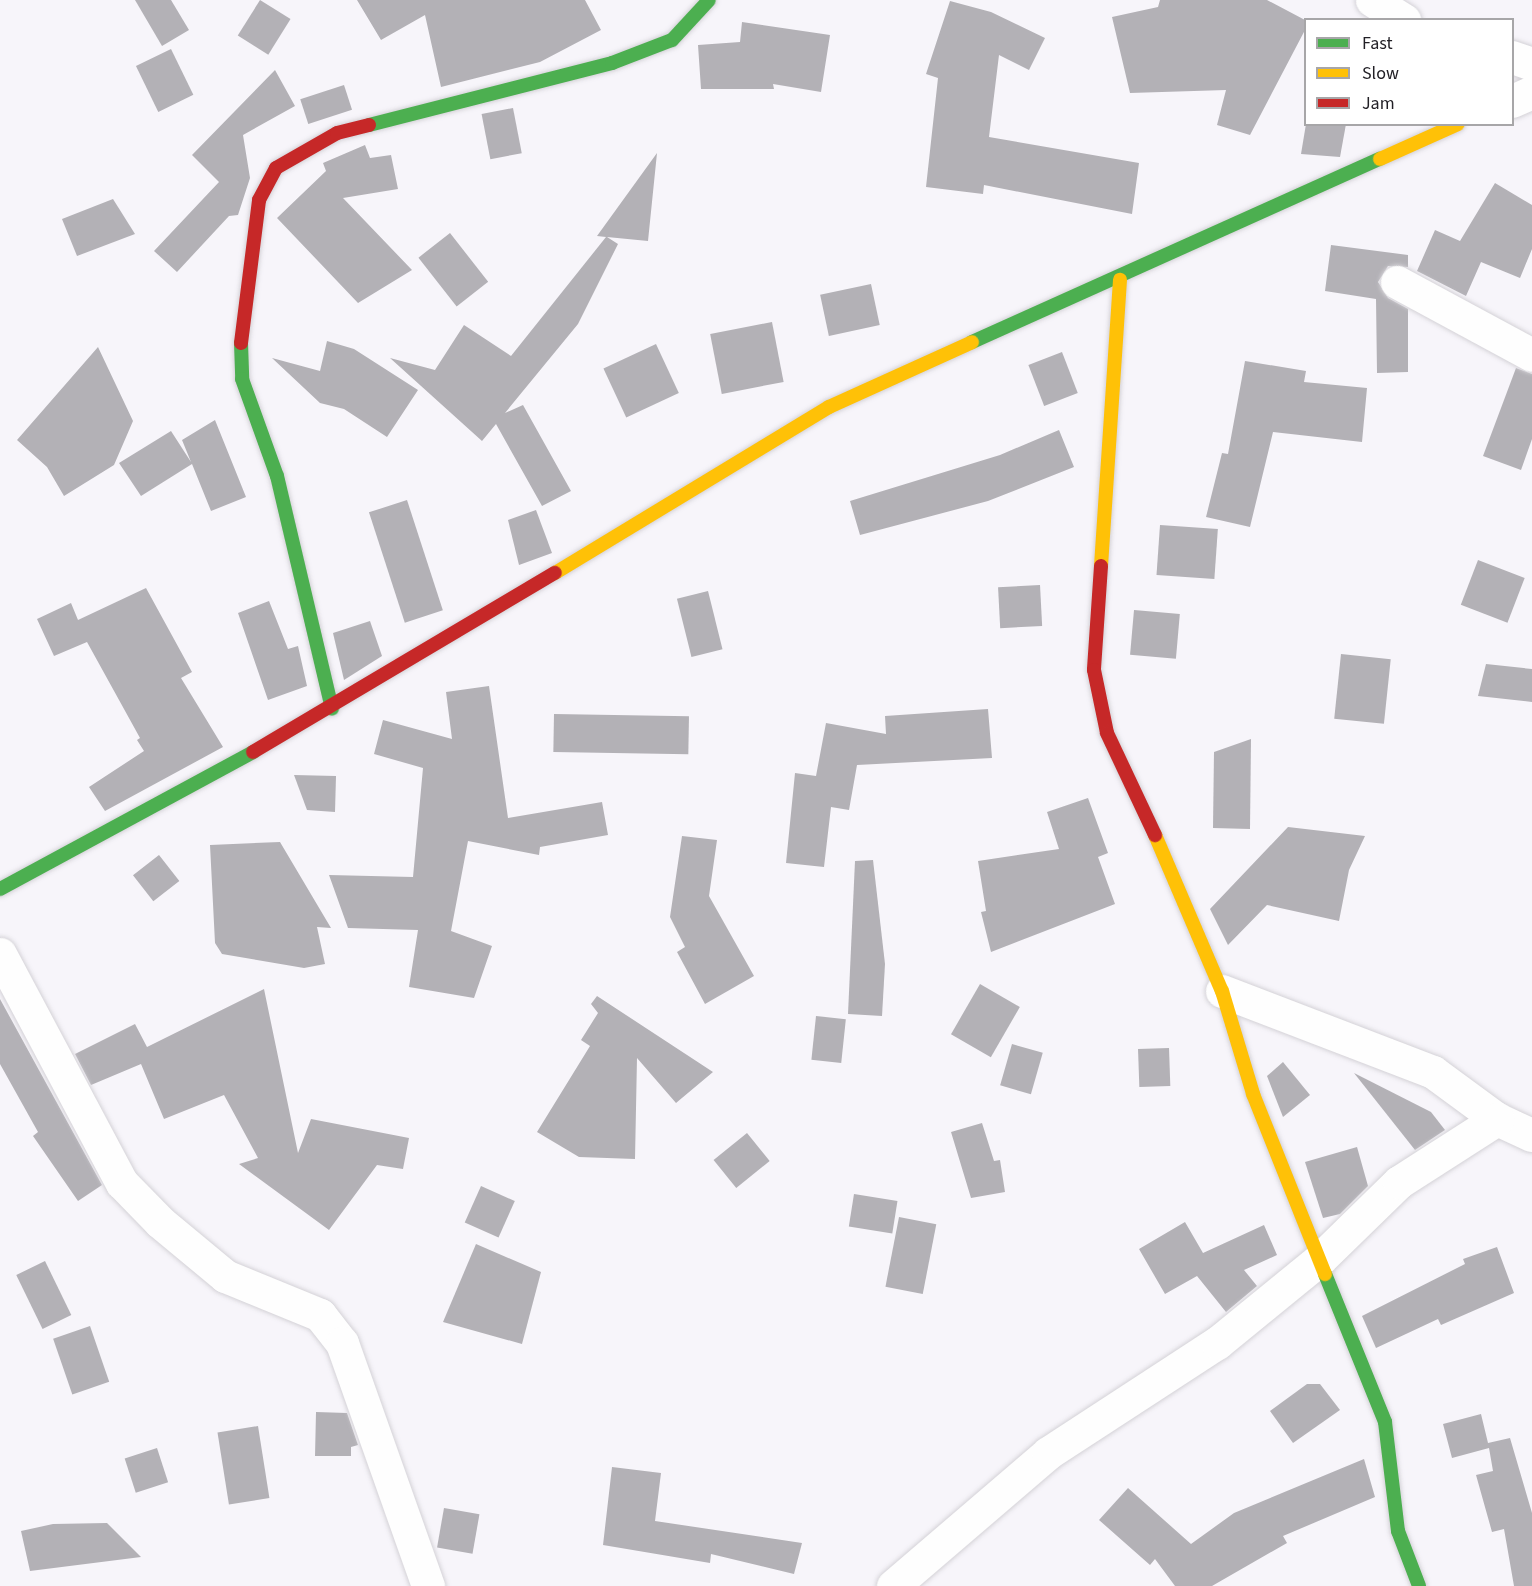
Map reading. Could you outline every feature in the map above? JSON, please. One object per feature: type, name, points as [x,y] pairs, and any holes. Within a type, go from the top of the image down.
[{"type":"street","points":[[332,709],[277,476],[242,379],[241,347],[259,200],[276,168],[337,133],[612,63],[672,40],[709,0]]},
{"type":"street","points":[[1372,0],[1401,18]]},
{"type":"street","points":[[1514,58],[1532,64]]},
{"type":"street","points":[[1514,100],[1532,92]]},
{"type":"street","points":[[0,889],[332,709],[829,407],[1120,280],[1454,126]]},
{"type":"street","points":[[1120,280],[1094,670],[1107,733],[1186,900],[1222,991],[1253,1095],[1385,1422],[1398,1532],[1419,1586]]},
{"type":"street","points":[[1397,282],[1532,355]]},
{"type":"street","points":[[0,954],[122,1183],[160,1222],[225,1276],[320,1315],[342,1343],[428,1586]]},
{"type":"street","points":[[1222,991],[1433,1072],[1497,1119],[1532,1135]]},
{"type":"street","points":[[893,1586],[1048,1454],[1217,1342],[1320,1259],[1399,1182],[1497,1119]]},
{"type":"building","points":[[135,0],[171,0],[189,30],[162,46]]},
{"type":"building","points":[[260,0],[291,19],[268,55],[238,36]]},
{"type":"building","points":[[357,0],[585,0],[601,30],[540,62],[441,87],[425,15],[381,40]]},
{"type":"building","points":[[1160,0],[1267,0],[1304,19],[1304,32],[1250,135],[1217,125],[1226,90],[1130,93],[1112,17],[1158,7]]},
{"type":"building","points":[[950,1],[991,12],[1045,38],[1029,70],[999,55],[989,137],[1139,163],[1132,214],[984,185],[983,194],[926,187],[938,78],[926,74]]},
{"type":"building","points":[[742,22],[830,35],[821,92],[773,84],[774,89],[701,89],[698,45],[740,42]]},
{"type":"building","points":[[171,49],[193,95],[158,112],[136,66]]},
{"type":"building","points":[[275,70],[295,106],[243,135],[250,178],[238,215],[229,216],[177,272],[154,251],[219,182],[192,155]]},
{"type":"building","points":[[344,85],[352,110],[308,124],[300,99]]},
{"type":"building","points":[[513,108],[522,153],[490,159],[482,114]]},
{"type":"building","points":[[1306,126],[1346,126],[1340,157],[1301,154]]},
{"type":"building","points":[[365,145],[370,158],[391,155],[398,189],[343,198],[412,270],[358,303],[277,218],[326,171],[323,163]]},
{"type":"building","points":[[657,153],[648,241],[607,237],[618,244],[578,324],[505,413],[523,405],[571,491],[542,506],[496,424],[482,441],[390,358],[435,370],[464,325],[511,356],[606,237],[597,236]]},
{"type":"building","points":[[1495,183],[1532,205],[1532,249],[1520,278],[1481,262],[1466,296],[1417,271],[1435,230],[1460,241]]},
{"type":"building","points":[[113,199],[135,234],[77,256],[62,219]]},
{"type":"building","points":[[450,233],[488,282],[457,306],[418,258]]},
{"type":"building","points":[[1331,245],[1408,255],[1408,267],[1388,266],[1378,282],[1388,298],[1408,309],[1408,372],[1377,373],[1376,299],[1325,291]]},
{"type":"building","points":[[871,284],[880,325],[829,336],[820,295]]},
{"type":"building","points":[[772,322],[784,382],[722,394],[710,334]]},
{"type":"building","points":[[327,341],[354,349],[418,390],[387,437],[344,409],[320,403],[272,358],[320,371]]},
{"type":"building","points":[[656,344],[679,393],[626,417],[603,369]]},
{"type":"building","points":[[98,347],[133,421],[114,465],[64,496],[47,467],[17,440]]},
{"type":"building","points":[[1062,352],[1078,393],[1044,406],[1028,365]]},
{"type":"building","points":[[1245,361],[1306,371],[1304,382],[1367,388],[1362,442],[1273,432],[1250,527],[1206,517],[1222,453],[1228,454]]},
{"type":"building","points":[[1516,368],[1532,374],[1532,439],[1521,470],[1483,456]]},
{"type":"building","points":[[215,420],[246,497],[211,511],[192,464],[141,496],[119,463],[171,431],[191,462],[182,440]]},
{"type":"building","points":[[1059,430],[1074,467],[988,501],[860,535],[850,501],[1000,455]]},
{"type":"building","points":[[407,500],[443,610],[405,623],[369,512]]},
{"type":"building","points":[[536,510],[552,553],[519,565],[508,520]]},
{"type":"building","points":[[1160,525],[1218,529],[1214,579],[1157,575]]},
{"type":"building","points":[[1478,560],[1525,578],[1507,623],[1461,605]]},
{"type":"building","points":[[1040,585],[1042,626],[1000,628],[998,587]]},
{"type":"building","points":[[146,588],[192,672],[181,678],[223,747],[105,811],[89,787],[144,751],[137,740],[140,738],[87,642],[54,656],[37,619],[71,603],[78,620]]},
{"type":"building","points":[[708,591],[723,649],[691,657],[677,599]]},
{"type":"building","points":[[269,601],[288,649],[298,646],[307,686],[268,700],[238,613]]},
{"type":"building","points":[[1134,610],[1180,614],[1176,659],[1130,655]]},
{"type":"building","points":[[370,621],[382,656],[344,680],[333,633]]},
{"type":"building","points":[[1341,654],[1391,659],[1384,724],[1334,719]]},
{"type":"building","points":[[1486,664],[1532,669],[1532,702],[1478,696]]},
{"type":"building","points":[[489,686],[508,818],[602,802],[608,835],[540,847],[539,855],[468,841],[451,931],[492,946],[474,998],[409,987],[418,930],[348,928],[329,875],[413,877],[423,768],[374,754],[383,720],[452,739],[446,692]]},
{"type":"building","points":[[988,709],[992,758],[857,765],[849,810],[831,807],[824,867],[786,863],[795,773],[816,776],[826,723],[886,734],[885,716]]},
{"type":"building","points":[[554,714],[689,716],[688,754],[553,752]]},
{"type":"building","points":[[1251,739],[1250,829],[1213,828],[1214,752]]},
{"type":"building","points":[[294,775],[336,776],[335,812],[307,810]]},
{"type":"building","points":[[1088,798],[1108,853],[1098,857],[1115,904],[991,952],[981,912],[986,911],[978,861],[1059,849],[1047,812]]},
{"type":"building","points":[[1288,827],[1365,836],[1349,870],[1339,921],[1267,905],[1228,945],[1210,909]]},
{"type":"building","points":[[682,836],[717,840],[709,896],[754,976],[705,1004],[677,952],[685,947],[670,917]]},
{"type":"building","points":[[280,842],[331,928],[317,927],[325,964],[304,968],[222,954],[215,943],[210,845]]},
{"type":"building","points":[[159,855],[179,881],[153,901],[133,875]]},
{"type":"building","points":[[873,860],[885,964],[882,1016],[848,1014],[855,861]]},
{"type":"building","points":[[980,984],[1020,1007],[991,1057],[951,1034]]},
{"type":"building","points":[[264,989],[298,1153],[311,1119],[409,1138],[403,1169],[377,1165],[329,1230],[239,1164],[258,1158],[224,1095],[164,1119],[141,1064],[91,1085],[75,1054],[135,1024],[147,1047]]},
{"type":"building","points":[[597,996],[713,1072],[676,1103],[637,1058],[635,1159],[579,1157],[537,1132],[590,1046],[581,1040],[598,1013],[591,1004]]},
{"type":"building","points":[[0,999],[102,1185],[78,1201],[33,1136],[38,1132],[0,1064]]},
{"type":"building","points":[[816,1016],[846,1019],[841,1063],[811,1060]]},
{"type":"building","points":[[1012,1044],[1043,1053],[1031,1094],[1000,1085]]},
{"type":"building","points":[[1169,1048],[1170,1086],[1139,1087],[1138,1049]]},
{"type":"building","points":[[1283,1062],[1310,1095],[1283,1117],[1267,1076]]},
{"type":"building","points":[[1354,1073],[1431,1112],[1445,1130],[1415,1150]]},
{"type":"building","points":[[982,1123],[994,1161],[1000,1160],[1005,1192],[971,1198],[951,1132]]},
{"type":"building","points":[[747,1133],[770,1161],[736,1188],[714,1160]]},
{"type":"building","points":[[1357,1147],[1368,1186],[1340,1214],[1323,1218],[1305,1162]]},
{"type":"building","points":[[481,1186],[515,1201],[499,1238],[465,1223]]},
{"type":"building","points":[[854,1194],[897,1201],[892,1233],[849,1227]]},
{"type":"building","points":[[899,1217],[936,1224],[923,1294],[885,1287]]},
{"type":"building","points":[[1185,1222],[1203,1253],[1264,1225],[1277,1255],[1244,1270],[1257,1286],[1226,1312],[1197,1276],[1165,1294],[1139,1249]]},
{"type":"building","points":[[476,1244],[541,1272],[522,1344],[443,1322]]},
{"type":"building","points":[[1497,1247],[1514,1293],[1441,1325],[1438,1319],[1376,1348],[1362,1316],[1465,1264],[1463,1259]]},
{"type":"building","points":[[45,1261],[71,1315],[43,1329],[16,1275]]},
{"type":"building","points":[[90,1326],[109,1382],[72,1394],[53,1339]]},
{"type":"building","points":[[1307,1384],[1320,1384],[1340,1410],[1293,1443],[1270,1411]]},
{"type":"building","points":[[316,1412],[347,1413],[358,1445],[351,1447],[351,1456],[315,1456]]},
{"type":"building","points":[[1481,1414],[1488,1443],[1510,1438],[1532,1513],[1532,1586],[1514,1586],[1504,1529],[1492,1532],[1476,1475],[1493,1471],[1489,1448],[1452,1458],[1443,1424]]},
{"type":"building","points":[[258,1426],[269,1498],[229,1505],[218,1432]]},
{"type":"building","points":[[157,1448],[168,1482],[136,1493],[125,1459]]},
{"type":"building","points":[[1364,1459],[1375,1497],[1283,1536],[1287,1543],[1212,1586],[1175,1586],[1155,1559],[1150,1565],[1099,1520],[1128,1488],[1191,1544],[1234,1513]]},
{"type":"building","points":[[612,1467],[661,1473],[655,1521],[802,1543],[794,1574],[711,1554],[710,1563],[603,1545]]},
{"type":"building","points":[[444,1508],[479,1514],[473,1554],[437,1547]]},
{"type":"building","points":[[107,1523],[141,1557],[30,1571],[21,1531],[53,1524]]},
{"type":"traffic: fast","points":[[369,125],[612,63],[672,40],[709,0]]},
{"type":"traffic: fast","points":[[972,342],[1380,159]]},
{"type":"traffic: fast","points":[[241,343],[242,379],[277,476],[332,709]]},
{"type":"traffic: fast","points":[[0,889],[253,752]]},
{"type":"traffic: fast","points":[[1325,1274],[1385,1422],[1398,1531],[1419,1586]]},
{"type":"traffic: slow","points":[[1380,159],[1454,126]]},
{"type":"traffic: slow","points":[[1101,566],[1120,280]]},
{"type":"traffic: slow","points":[[555,573],[829,407],[972,342]]},
{"type":"traffic: slow","points":[[1155,835],[1222,991],[1253,1094],[1325,1274]]},
{"type":"traffic: jam","points":[[241,343],[259,200],[276,168],[337,133],[369,125]]},
{"type":"traffic: jam","points":[[1101,566],[1094,670],[1107,733],[1155,835]]},
{"type":"traffic: jam","points":[[253,752],[555,573]]}]
